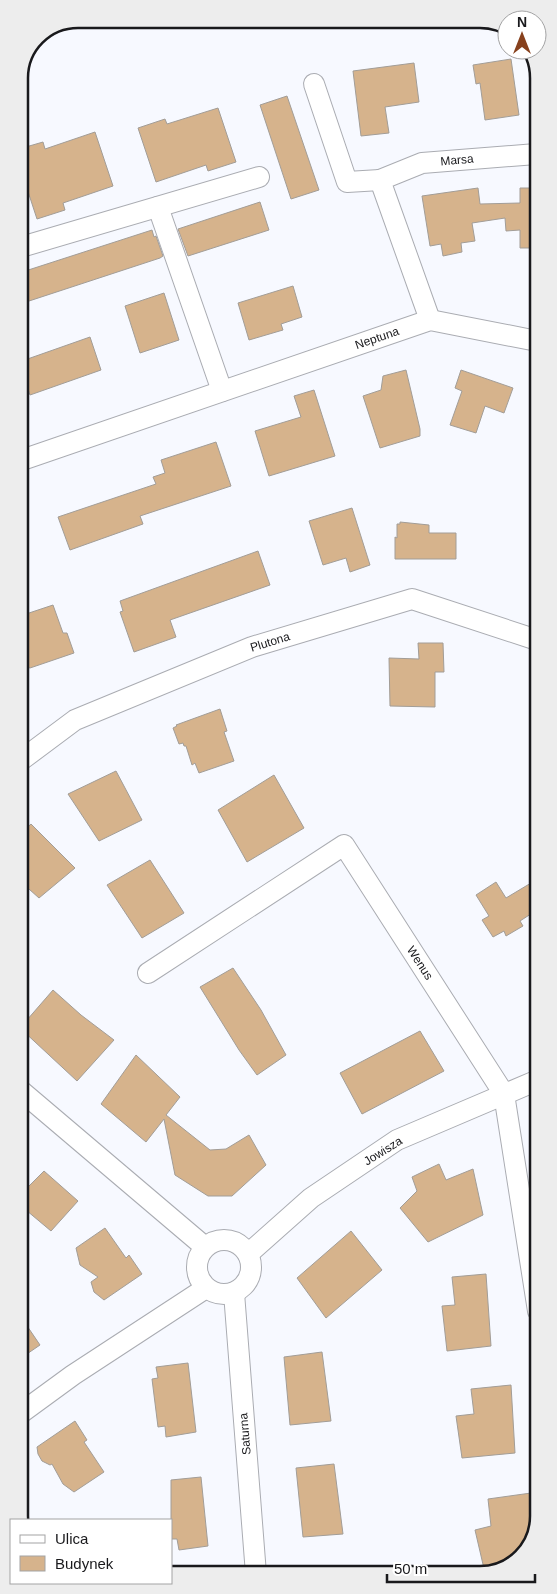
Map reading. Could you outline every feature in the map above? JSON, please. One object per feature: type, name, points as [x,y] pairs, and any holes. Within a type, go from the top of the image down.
[{"type":"street","name":"Marsa","points":[[314,84],[347,182],[380,180],[422,163],[530,154]]},
{"type":"street","points":[[28,245],[259,177]]},
{"type":"street","points":[[380,180],[430,320],[530,340]]},
{"type":"street","points":[[158,207],[222,391]]},
{"type":"street","name":"Neptuna","points":[[28,458],[430,320]]},
{"type":"street","name":"Plutona","points":[[28,755],[75,720],[252,647],[412,600],[530,638]]},
{"type":"street","name":"Wenus","points":[[148,973],[344,845],[504,1094],[530,1260]]},
{"type":"street","name":"Jowisza","points":[[248,1254],[311,1198],[397,1140],[530,1083]]},
{"type":"street","points":[[28,1097],[205,1247]]},
{"type":"street","points":[[222,1240],[232,1241],[240,1245],[248,1254],[251,1263],[251,1273],[247,1282],[234,1293],[225,1295],[215,1293],[206,1288],[200,1280],[197,1262],[200,1253],[213,1242],[222,1240]]},
{"type":"street","points":[[28,1408],[73,1374],[206,1288]]},
{"type":"street","name":"Saturna","points":[[234,1293],[255,1566]]},
{"type":"building","points":[[511,60],[519,115],[485,120],[480,83],[476,84],[473,65]]},
{"type":"building","points":[[414,63],[419,102],[385,107],[389,133],[361,136],[353,71]]},
{"type":"building","points":[[287,96],[319,190],[291,199],[260,105]]},
{"type":"building","points":[[218,108],[236,162],[208,171],[206,165],[156,182],[138,128],[165,119],[167,124]]},
{"type":"building","points":[[95,132],[113,186],[63,203],[65,210],[37,219],[28,192],[28,146],[43,142],[45,149]]},
{"type":"building","points":[[478,188],[480,204],[520,203],[520,188],[530,188],[530,248],[520,248],[520,230],[506,231],[505,218],[472,223],[475,241],[461,243],[462,252],[443,256],[441,244],[430,246],[422,196]]},
{"type":"building","points":[[260,202],[269,230],[188,256],[178,229]]},
{"type":"building","points":[[152,230],[163,256],[28,301],[28,270]]},
{"type":"building","points":[[293,286],[302,317],[281,324],[283,330],[249,340],[238,303]]},
{"type":"building","points":[[164,293],[179,340],[140,353],[125,306]]},
{"type":"building","points":[[90,337],[101,370],[30,395],[28,389],[28,359]]},
{"type":"building","points":[[406,370],[420,436],[380,448],[363,396],[381,390],[383,376]]},
{"type":"building","points":[[461,370],[513,388],[504,413],[485,406],[476,433],[450,425],[462,391],[455,388]]},
{"type":"building","points":[[314,390],[335,456],[269,476],[255,431],[301,417],[294,396]]},
{"type":"building","points":[[216,442],[231,486],[140,516],[143,524],[70,550],[58,517],[156,484],[153,477],[165,473],[161,460]]},
{"type":"building","points":[[352,508],[370,565],[350,572],[346,558],[323,565],[309,521]]},
{"type":"building","points":[[400,522],[429,525],[429,533],[456,533],[456,559],[395,559],[395,537],[397,538],[397,524],[400,524]]},
{"type":"building","points":[[258,551],[270,585],[170,620],[176,637],[134,652],[120,612],[123,611],[120,601]]},
{"type":"building","points":[[53,605],[63,633],[67,633],[74,653],[28,667],[28,613]]},
{"type":"building","points":[[418,643],[443,643],[444,672],[435,672],[435,707],[390,706],[389,658],[419,659]]},
{"type":"building","points":[[220,709],[227,731],[224,732],[234,761],[199,773],[195,763],[192,765],[186,746],[183,743],[179,744],[173,728],[176,725]]},
{"type":"building","points":[[116,771],[142,820],[99,841],[68,794]]},
{"type":"building","points":[[274,775],[304,828],[247,862],[218,810]]},
{"type":"building","points":[[31,824],[75,868],[39,898],[28,888],[28,827]]},
{"type":"building","points":[[150,860],[184,913],[142,938],[107,885]]},
{"type":"building","points":[[496,882],[506,898],[530,884],[530,915],[520,921],[523,926],[506,936],[504,931],[493,937],[482,920],[489,916],[476,895]]},
{"type":"building","points":[[233,968],[261,1010],[286,1055],[257,1075],[239,1050],[200,987]]},
{"type":"building","points":[[53,990],[81,1015],[114,1040],[77,1081],[28,1035],[28,1019]]},
{"type":"building","points":[[420,1031],[444,1071],[362,1114],[340,1073]]},
{"type":"building","points":[[136,1055],[180,1097],[166,1115],[210,1150],[226,1149],[249,1135],[266,1165],[232,1196],[208,1196],[175,1175],[164,1119],[146,1142],[101,1104]]},
{"type":"building","points":[[439,1164],[446,1180],[473,1169],[483,1215],[428,1242],[400,1208],[417,1191],[412,1177]]},
{"type":"building","points":[[44,1171],[78,1201],[51,1231],[28,1212],[28,1187]]},
{"type":"building","points":[[105,1228],[126,1258],[129,1255],[142,1274],[104,1300],[94,1292],[91,1282],[98,1277],[80,1265],[76,1248]]},
{"type":"building","points":[[351,1231],[382,1270],[326,1318],[297,1278]]},
{"type":"building","points":[[486,1274],[491,1346],[447,1351],[442,1306],[455,1305],[452,1277]]},
{"type":"building","points":[[28,1327],[40,1345],[28,1353]]},
{"type":"building","points":[[322,1352],[331,1421],[290,1425],[284,1357]]},
{"type":"building","points":[[188,1363],[196,1432],[166,1437],[165,1426],[158,1427],[152,1379],[158,1378],[156,1367]]},
{"type":"building","points":[[511,1385],[515,1453],[462,1458],[456,1416],[474,1414],[471,1389]]},
{"type":"building","points":[[75,1421],[87,1440],[84,1442],[104,1472],[74,1492],[63,1484],[52,1464],[50,1465],[42,1461],[37,1447]]},
{"type":"building","points":[[334,1464],[343,1534],[303,1537],[296,1468]]},
{"type":"building","points":[[201,1477],[208,1546],[179,1550],[177,1539],[172,1539],[171,1480]]},
{"type":"building","points":[[530,1493],[530,1516],[527,1532],[519,1547],[502,1561],[483,1566],[475,1530],[491,1526],[488,1499]]}]
